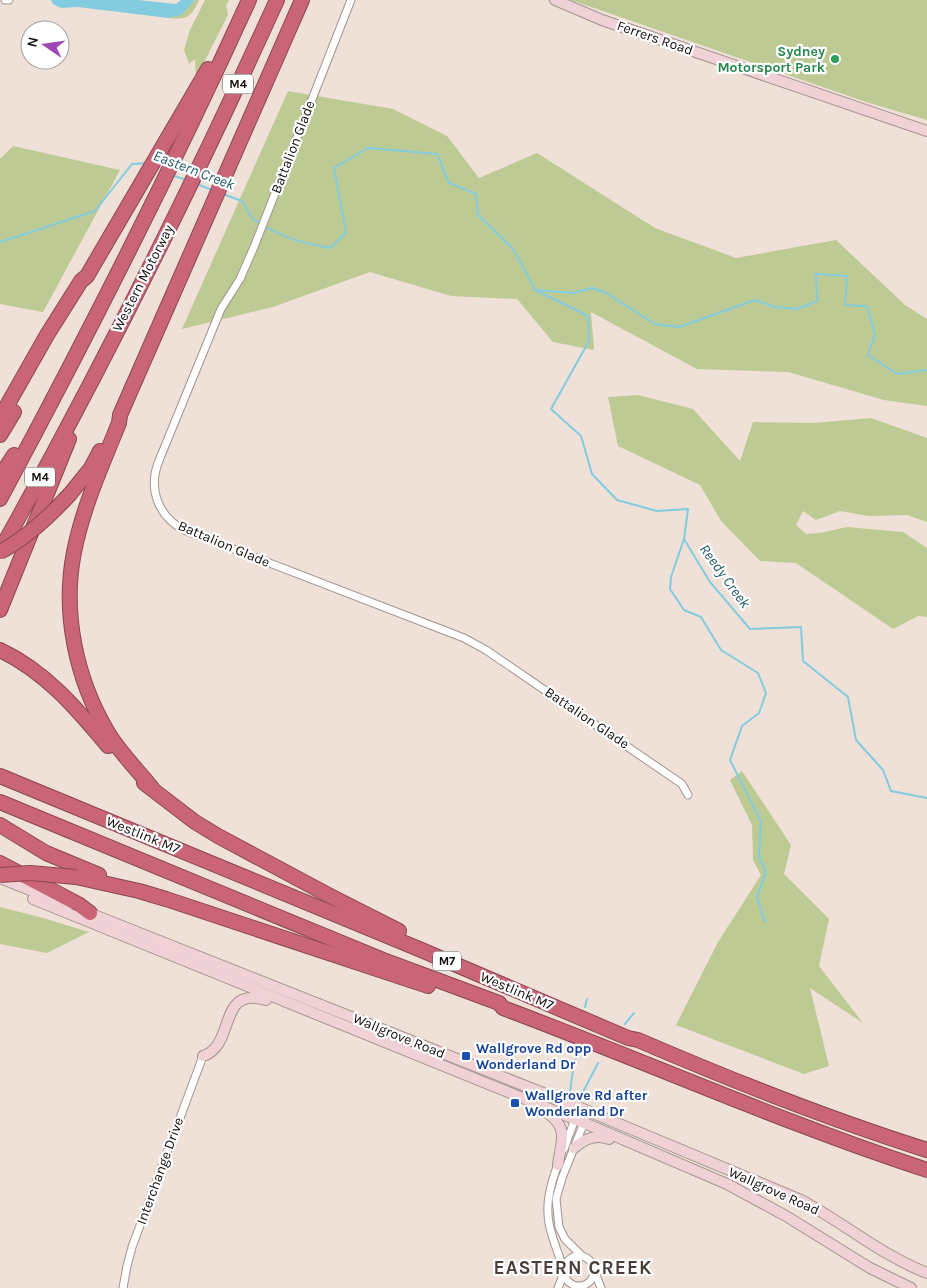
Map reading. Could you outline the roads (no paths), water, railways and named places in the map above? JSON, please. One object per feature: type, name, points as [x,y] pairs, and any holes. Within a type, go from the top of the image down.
[{"type":"highway","name":"Western Motorway","points":[[0,499],[177,156],[249,0]]},
{"type":"highway","name":"Western Motorway","points":[[0,552],[181,203],[277,0]]},
{"type":"highway","points":[[0,552],[20,540],[42,522],[70,494],[91,468],[120,415],[302,0]]},
{"type":"highway","points":[[0,418],[47,335],[86,276],[223,42],[232,38]]},
{"type":"highway","points":[[0,435],[86,276]]},
{"type":"highway","points":[[0,610],[78,419],[79,402]]},
{"type":"highway","points":[[120,415],[119,423],[87,505],[77,539],[72,568],[71,616],[74,645],[79,666],[94,707],[115,743],[152,788]]},
{"type":"highway","points":[[0,477],[18,449],[29,446]]},
{"type":"highway","points":[[3,651],[26,665],[62,694],[142,782],[195,822],[241,849],[383,924],[629,1033],[638,1040]]},
{"type":"highway","name":"Westlink M7","points":[[0,776],[628,1038],[638,1040],[719,1074],[901,1142],[925,1146]]},
{"type":"highway","name":"Westlink M7","points":[[0,802],[383,960],[499,1003],[503,1008],[717,1094],[878,1154],[921,1173]]},
{"type":"highway","points":[[0,825],[64,862],[139,891],[496,1009],[503,1008]]},
{"type":"highway","points":[[0,863],[78,904],[90,914]]},
{"type":"highway","points":[[0,877],[30,874],[76,877],[139,891]]},
{"type":"main road","name":"Ferrers Road","points":[[555,0],[602,20],[927,131]]},
{"type":"main road","name":"Wallgrove Road","points":[[0,877],[586,1110],[801,1200],[895,1259],[927,1273]]},
{"type":"main road","name":"Wallgrove Road","points":[[0,885],[534,1103],[727,1184],[758,1200],[870,1268],[910,1288]]},
{"type":"main road","points":[[203,1056],[216,1048],[233,1008],[245,998],[254,996],[319,1016]]},
{"type":"main road","points":[[342,1025],[347,1015]]},
{"type":"main road","points":[[534,1103],[554,1117],[562,1128],[558,1165]]},
{"type":"main road","points":[[574,1148],[584,1141],[599,1136],[656,1154]]},
{"type":"street","name":"Battalion Glade","points":[[351,0],[254,247],[240,279],[221,309],[156,469],[154,480],[158,504],[165,515],[184,530],[464,638],[486,650],[670,775],[682,784],[688,795]]},
{"type":"street","name":"Interchange Drive","points":[[123,1288],[132,1247],[203,1056]]},
{"type":"street","points":[[586,1110],[558,1165],[548,1194],[547,1216],[568,1282],[577,1287],[593,1288]]},
{"type":"street","points":[[580,1122],[574,1148],[556,1199],[558,1227],[565,1239],[593,1265],[601,1288]]},
{"type":"street","points":[[558,1288],[565,1264],[572,1257],[582,1256]]},
{"type":"street","points":[[577,1287],[589,1282],[592,1278],[593,1265]]},
{"type":"water","points":[[51,0],[138,0],[176,4],[181,0],[195,0],[181,15],[168,18],[78,7],[61,8],[53,4]]},
{"type":"waterway","name":"Eastern Creek","points":[[265,226],[289,238],[331,248],[346,232],[334,168],[368,148],[437,154],[449,183],[476,194],[478,215],[514,250],[535,290],[573,293],[592,288],[606,293],[655,324],[679,327],[755,300],[775,307],[797,309],[817,301],[816,274],[847,276],[845,305],[867,306],[875,334],[868,355],[897,374],[927,370]]},
{"type":"waterway","name":"Eastern Creek","points":[[0,242],[95,211],[132,164],[147,163]]},
{"type":"waterway","name":"Eastern Creek","points":[[172,175],[186,180]]},
{"type":"waterway","name":"Eastern Creek","points":[[197,184],[212,190]]},
{"type":"waterway","name":"Eastern Creek","points":[[223,194],[242,201],[252,218],[261,224]]},
{"type":"waterway","name":"Reedy Creek","points":[[537,291],[588,316],[589,341],[551,409],[581,436],[592,474],[617,500],[657,511],[688,509],[684,539],[710,582],[750,629],[801,627],[803,661],[848,697],[856,740],[883,770],[891,791],[927,798]]},
{"type":"waterway","points":[[684,539],[671,577],[670,589],[684,610],[701,617],[721,650],[758,673],[766,693],[759,713],[742,726],[730,760],[761,821],[759,856],[766,872],[757,897],[765,922]]},
{"type":"waterway","points":[[585,1007],[587,999]]},
{"type":"waterway","points":[[625,1024],[634,1013]]},
{"type":"waterway","points":[[570,1092],[574,1063],[579,1050]]},
{"type":"waterway","points":[[580,1098],[598,1063]]},
{"type":"place","name":"Sydney Motorsport Park","points":[[835,59]]},
{"type":"place","name":"Wallgrove Rd opp Wonderland Dr","points":[[466,1056]]},
{"type":"place","name":"Wallgrove Rd after Wonderland Dr","points":[[515,1103]]},
{"type":"district","name":"EASTERN CREEK","points":[[573,1268]]}]
